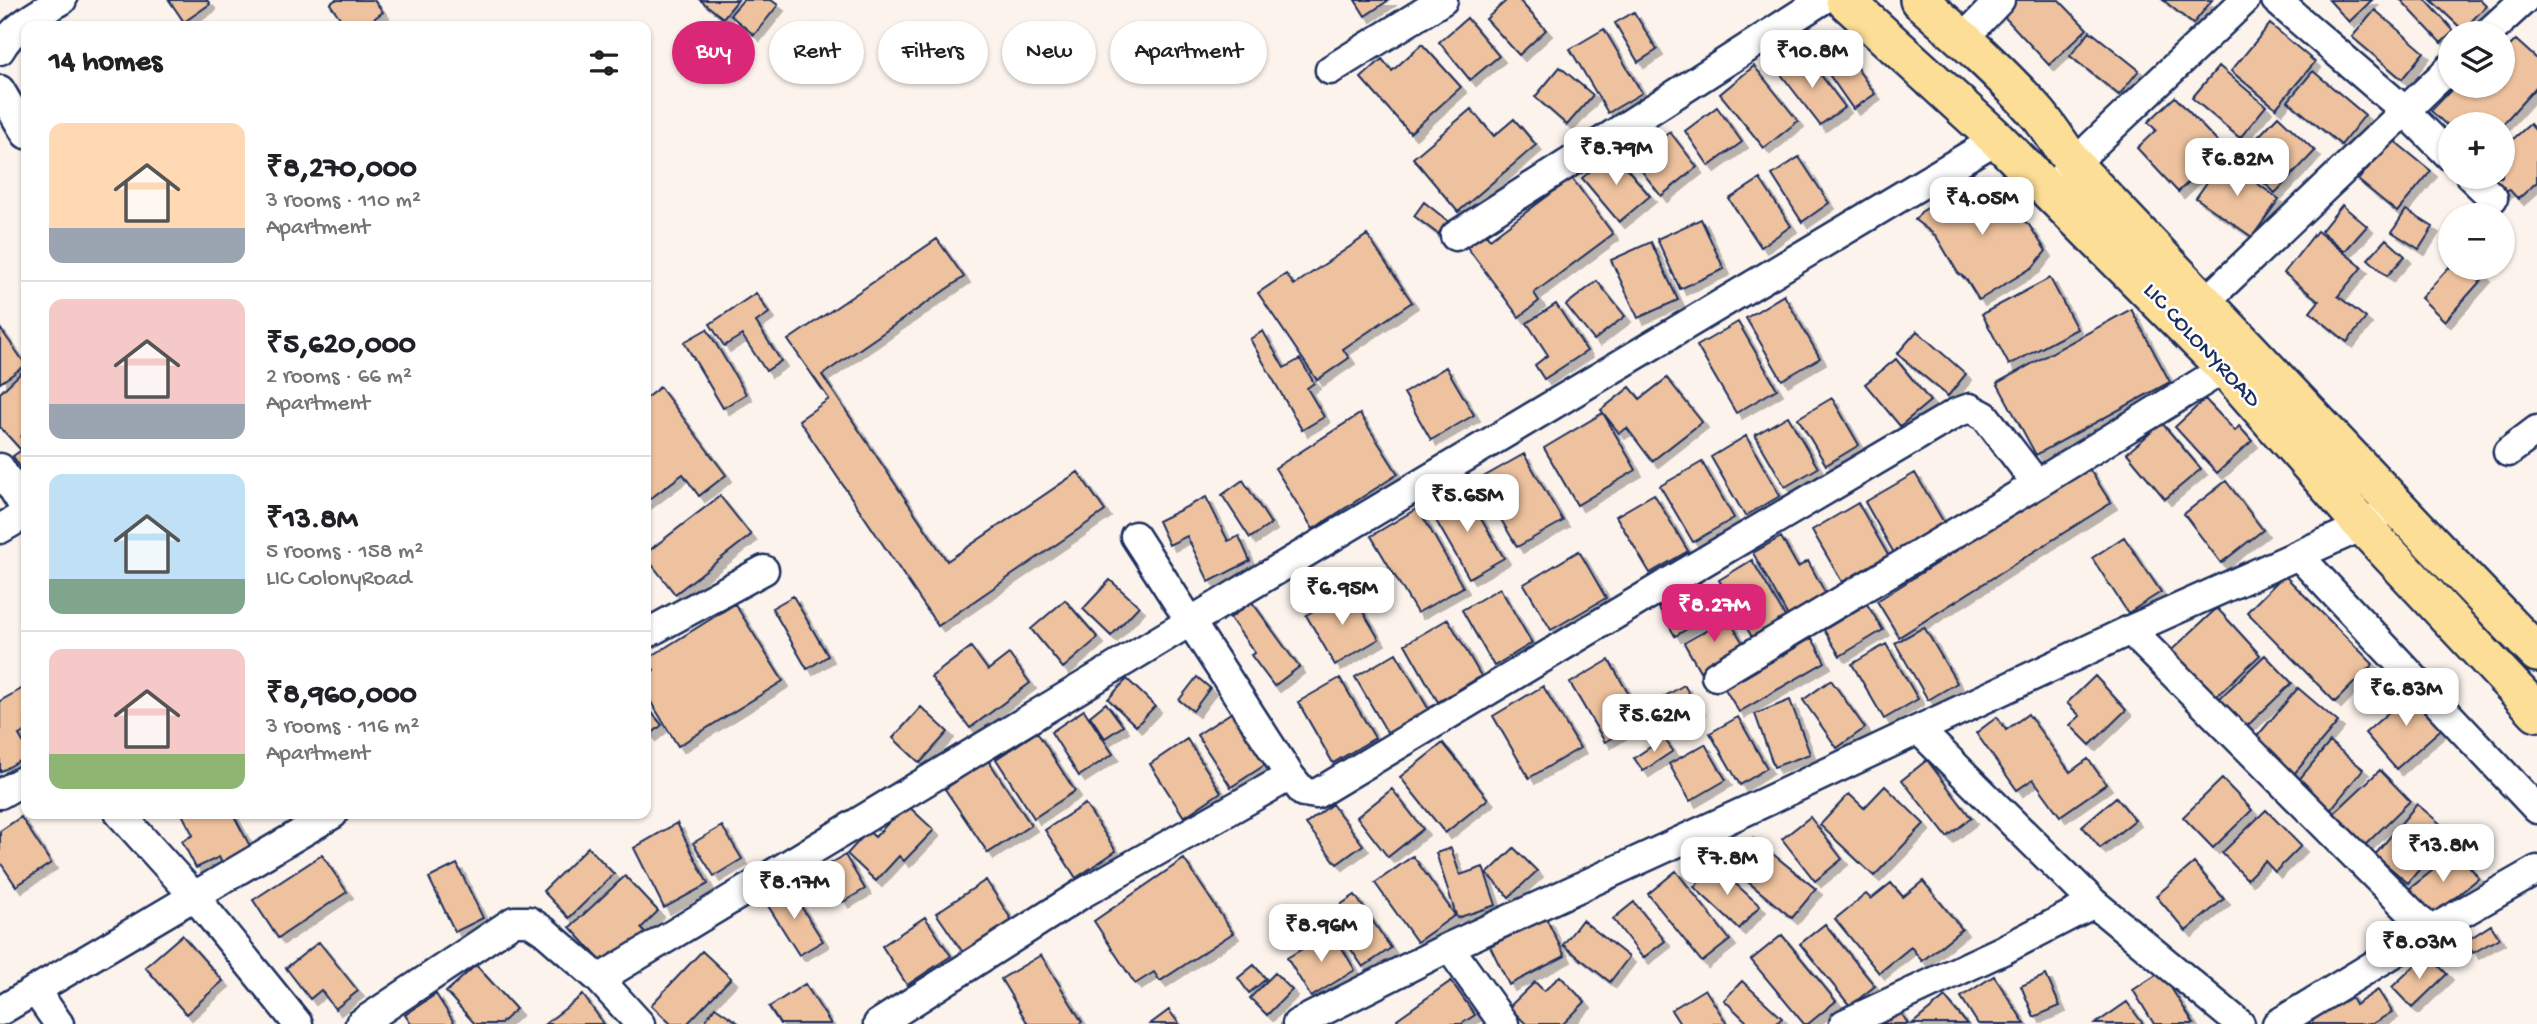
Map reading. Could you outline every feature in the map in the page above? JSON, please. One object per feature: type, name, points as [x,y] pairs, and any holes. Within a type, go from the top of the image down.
[{"type":"main road","name":"LIC COLONYROAD","points":[[1846,0],[1997,139],[2062,178],[2205,302],[2393,505],[2537,653]]},
{"type":"main road","name":"LIC COLONYROAD","points":[[1919,0],[1963,39],[2038,114],[2062,178],[2363,526],[2537,712]]},
{"type":"street","points":[[27,21],[62,0]]},
{"type":"street","points":[[1330,70],[1443,0]]},
{"type":"street","points":[[1455,236],[1822,0]]},
{"type":"street","points":[[1963,39],[2000,0]]},
{"type":"street","points":[[2062,178],[2245,0]]},
{"type":"street","points":[[2276,0],[2404,110],[2438,144]]},
{"type":"street","points":[[2501,21],[2524,0]]},
{"type":"street","points":[[0,50],[4,42],[21,26]]},
{"type":"street","points":[[2205,302],[2438,79]]},
{"type":"street","points":[[0,90],[21,126]]},
{"type":"street","points":[[599,979],[1190,621],[1997,139]]},
{"type":"street","points":[[2484,189],[2493,198]]},
{"type":"street","points":[[1716,676],[2225,368]]},
{"type":"street","points":[[1135,536],[1290,776],[1303,792],[1316,794],[1956,413],[1970,408],[1984,416],[2037,484]]},
{"type":"street","points":[[2508,452],[2537,430]]},
{"type":"street","points":[[0,468],[21,504]]},
{"type":"street","points":[[1297,1024],[1449,947],[2130,631],[2363,526],[2393,505]]},
{"type":"street","points":[[0,530],[21,515]]},
{"type":"street","points":[[2299,556],[2537,809]]},
{"type":"street","points":[[651,631],[764,570]]},
{"type":"street","points":[[2130,631],[2430,931]]},
{"type":"street","points":[[1919,730],[2094,903],[2239,1024]]},
{"type":"street","points":[[878,1024],[1083,893],[1290,776]]},
{"type":"street","points":[[0,794],[21,782]]},
{"type":"street","points":[[125,819],[195,897],[298,1024]]},
{"type":"street","points":[[0,1011],[325,819]]},
{"type":"street","points":[[2277,1024],[2537,870]]},
{"type":"street","points":[[1844,1024],[2003,950],[2094,903]]},
{"type":"street","points":[[360,1024],[513,921],[529,922],[544,931],[599,979],[640,1024]]},
{"type":"street","points":[[1449,947],[1504,1024]]},
{"type":"street","points":[[35,990],[60,1024]]},
{"type":"building","points":[[169,0],[207,0],[210,4],[183,21]]},
{"type":"building","points":[[335,0],[374,0],[383,12],[371,21],[342,21],[330,4]]},
{"type":"building","points":[[700,0],[738,0],[723,18]]},
{"type":"building","points":[[743,0],[771,0],[778,5],[755,34],[755,21],[737,21],[730,15]]},
{"type":"building","points":[[1355,0],[1389,0],[1365,16]]},
{"type":"building","points":[[1507,0],[1519,0],[1546,30],[1519,55],[1486,19]]},
{"type":"building","points":[[2008,0],[2059,0],[2087,29],[2049,65],[1998,10]]},
{"type":"building","points":[[2163,0],[2212,0],[2193,24]]},
{"type":"building","points":[[2329,0],[2372,0],[2349,22]]},
{"type":"building","points":[[2401,0],[2426,0],[2445,21],[2438,21],[2438,40]]},
{"type":"building","points":[[2431,0],[2480,0],[2486,6],[2472,21],[2453,21]]},
{"type":"building","points":[[2375,10],[2424,52],[2402,79],[2352,37]]},
{"type":"building","points":[[1634,12],[1657,50],[1638,62],[1615,23]]},
{"type":"building","points":[[1467,18],[1499,56],[1470,80],[1439,42]]},
{"type":"building","points":[[2270,24],[2315,62],[2276,108],[2231,71]]},
{"type":"building","points":[[1604,29],[1642,93],[1608,113],[1570,49]]},
{"type":"building","points":[[2090,31],[2139,70],[2119,95],[2070,56]]},
{"type":"building","points":[[1832,33],[1875,94],[1853,109],[1810,47]]},
{"type":"building","points":[[2515,41],[2537,59],[2537,86],[2514,112],[2438,112],[2438,117],[2431,111],[2443,98],[2515,98]]},
{"type":"building","points":[[1422,44],[1461,87],[1410,133],[1361,78],[1382,59],[1392,71]]},
{"type":"building","points":[[1805,54],[1845,107],[1820,125],[1780,73]]},
{"type":"building","points":[[1754,66],[1798,121],[1764,148],[1720,94]]},
{"type":"building","points":[[2219,66],[2266,106],[2240,138],[2192,98]]},
{"type":"building","points":[[1560,67],[1593,95],[1567,125],[1535,97]]},
{"type":"building","points":[[2313,71],[2365,115],[2341,145],[2288,101]]},
{"type":"building","points":[[2175,97],[2224,149],[2178,192],[2137,148],[2156,130],[2148,122]]},
{"type":"building","points":[[1717,107],[1742,142],[1709,166],[1685,131]]},
{"type":"building","points":[[1471,109],[1494,136],[1514,119],[1536,145],[1458,212],[1413,158]]},
{"type":"building","points":[[2278,116],[2315,151],[2275,193],[2238,158]]},
{"type":"building","points":[[2530,124],[2537,132],[2537,182],[2518,199],[2509,189],[2515,189],[2515,137]]},
{"type":"building","points":[[1670,132],[1697,167],[1661,196],[1634,161]]},
{"type":"building","points":[[2392,139],[2431,171],[2397,212],[2358,180]]},
{"type":"building","points":[[1613,152],[1650,196],[1619,222],[1582,178]]},
{"type":"building","points":[[1799,157],[1829,203],[1802,222],[1772,175]]},
{"type":"building","points":[[2223,159],[2279,199],[2252,237],[2196,198]]},
{"type":"building","points":[[1973,173],[1997,192],[2005,205],[2029,225],[2046,251],[2033,267],[1979,300],[1966,279],[1958,273],[1936,236],[1915,220],[1921,212],[1963,186]]},
{"type":"building","points":[[1572,178],[1613,234],[1534,293],[1539,301],[1519,317],[1467,247],[1485,233],[1490,239]]},
{"type":"building","points":[[1760,179],[1791,226],[1761,247],[1729,199]]},
{"type":"building","points":[[1424,202],[1448,221],[1438,234],[1414,216]]},
{"type":"building","points":[[2342,205],[2367,226],[2345,251],[2321,231]]},
{"type":"building","points":[[2406,210],[2433,227],[2419,249],[2392,232]]},
{"type":"building","points":[[1701,219],[1724,269],[1680,289],[1657,239]]},
{"type":"building","points":[[2317,231],[2362,267],[2338,296],[2366,318],[2347,342],[2310,312],[2319,301],[2284,273]]},
{"type":"building","points":[[1367,235],[1412,302],[1343,349],[1349,358],[1317,380],[1258,293],[1286,274],[1294,285]]},
{"type":"building","points":[[937,239],[964,277],[822,375],[947,561],[1078,472],[1105,511],[938,626],[799,420],[829,399],[788,340]]},
{"type":"building","points":[[2386,239],[2405,256],[2387,276],[2368,259]]},
{"type":"building","points":[[1651,242],[1678,300],[1638,318],[1611,260]]},
{"type":"building","points":[[2050,278],[2077,329],[2009,365],[1982,314]]},
{"type":"building","points":[[2438,279],[2481,280],[2445,321],[2421,298]]},
{"type":"building","points":[[1597,281],[1625,316],[1594,340],[1566,305]]},
{"type":"building","points":[[756,293],[769,313],[756,322],[781,361],[766,371],[742,335],[724,346],[710,324]]},
{"type":"building","points":[[1784,295],[1820,358],[1782,380],[1746,318]]},
{"type":"building","points":[[1556,304],[1587,351],[1544,379],[1535,365],[1548,355],[1527,323]]},
{"type":"building","points":[[2131,309],[2170,382],[2036,455],[1997,383]]},
{"type":"building","points":[[1738,322],[1777,389],[1736,413],[1697,346]]},
{"type":"building","points":[[0,328],[21,358],[21,368],[0,383]]},
{"type":"building","points":[[707,329],[746,394],[723,408],[684,342]]},
{"type":"building","points":[[1263,331],[1284,368],[1300,359],[1314,383],[1307,388],[1324,417],[1302,430],[1250,339]]},
{"type":"building","points":[[1917,331],[1966,374],[1948,396],[1897,354]]},
{"type":"building","points":[[1896,359],[1930,401],[1900,426],[1865,384]]},
{"type":"building","points":[[1446,367],[1474,415],[1431,440],[1404,393]]},
{"type":"building","points":[[21,373],[20,449],[0,427],[0,393]]},
{"type":"building","points":[[1667,378],[1702,422],[1652,461],[1627,428],[1619,433],[1601,410],[1630,387],[1640,399]]},
{"type":"building","points":[[660,387],[726,475],[699,496],[683,474],[651,498],[651,394]]},
{"type":"building","points":[[1832,398],[1859,445],[1826,465],[1798,418]]},
{"type":"building","points":[[2205,399],[2235,431],[2239,426],[2252,441],[2217,473],[2175,427]]},
{"type":"building","points":[[1603,413],[1636,470],[1577,505],[1544,448]]},
{"type":"building","points":[[1360,414],[1398,474],[1313,529],[1275,468]]},
{"type":"building","points":[[1788,416],[1818,468],[1785,487],[1755,435]]},
{"type":"building","points":[[2162,423],[2201,469],[2165,499],[2127,453]]},
{"type":"building","points":[[1746,436],[1780,496],[1745,516],[1711,457]]},
{"type":"building","points":[[21,450],[21,468],[13,456]]},
{"type":"building","points":[[1524,454],[1563,521],[1517,547],[1478,480]]},
{"type":"building","points":[[1702,462],[1734,518],[1693,542],[1660,486]]},
{"type":"building","points":[[2088,467],[2111,503],[1899,637],[1877,601]]},
{"type":"building","points":[[1915,473],[1946,526],[1895,555],[1865,502]]},
{"type":"building","points":[[1243,480],[1271,524],[1250,538],[1222,495]]},
{"type":"building","points":[[2226,481],[2263,530],[2221,563],[2184,514]]},
{"type":"building","points":[[1464,490],[1504,558],[1469,578],[1430,510]]},
{"type":"building","points":[[1654,494],[1688,551],[1650,573],[1616,516]]},
{"type":"building","points":[[720,496],[751,535],[675,594],[651,563],[651,549]]},
{"type":"building","points":[[1206,497],[1228,541],[1239,536],[1250,561],[1209,582],[1187,536],[1169,545],[1158,521]]},
{"type":"building","points":[[1858,503],[1888,555],[1842,582],[1812,530]]},
{"type":"building","points":[[1418,508],[1463,587],[1417,613],[1371,536]]},
{"type":"building","points":[[1781,537],[1798,567],[1808,561],[1827,596],[1789,618],[1753,553]]},
{"type":"building","points":[[2124,537],[2161,592],[2128,613],[2092,558]]},
{"type":"building","points":[[1579,551],[1606,598],[1551,630],[1524,584]]},
{"type":"building","points":[[1752,560],[1787,620],[1753,639],[1719,580]]},
{"type":"building","points":[[2284,575],[2373,664],[2335,702],[2247,612]]},
{"type":"building","points":[[1110,580],[1139,606],[1111,636],[1083,609]]},
{"type":"building","points":[[1700,583],[1717,611],[1675,636],[1659,608]]},
{"type":"building","points":[[1500,588],[1532,643],[1494,666],[1462,610]]},
{"type":"building","points":[[1350,590],[1379,639],[1335,665],[1306,615]]},
{"type":"building","points":[[793,596],[828,656],[807,669],[772,608]]},
{"type":"building","points":[[1065,600],[1098,638],[1063,668],[1031,629]]},
{"type":"building","points":[[1252,602],[1299,667],[1274,686],[1251,655],[1255,653],[1230,618]]},
{"type":"building","points":[[735,604],[783,681],[678,746],[651,702],[651,672],[654,670],[651,656]]},
{"type":"building","points":[[1867,604],[1883,630],[1840,656],[1824,630]]},
{"type":"building","points":[[2217,608],[2260,655],[2206,706],[2162,659]]},
{"type":"building","points":[[1728,618],[1744,645],[1700,671],[1684,643]]},
{"type":"building","points":[[1448,619],[1481,676],[1438,702],[1405,644]]},
{"type":"building","points":[[1924,627],[1957,683],[1928,700],[1895,643]]},
{"type":"building","points":[[1812,638],[1825,662],[1739,712],[1725,689]]},
{"type":"building","points":[[1886,644],[1918,699],[1884,719],[1852,664]]},
{"type":"building","points":[[971,647],[988,670],[1009,654],[1030,683],[970,728],[931,677]]},
{"type":"building","points":[[1396,653],[1429,710],[1388,734],[1355,677]]},
{"type":"building","points":[[2265,655],[2292,683],[2244,729],[2217,701]]},
{"type":"building","points":[[1609,660],[1643,719],[1605,742],[1570,683]]},
{"type":"building","points":[[2095,676],[2126,710],[2090,745],[2070,725],[2080,716],[2067,703]]},
{"type":"building","points":[[1197,677],[1210,688],[1193,711],[1179,700]]},
{"type":"building","points":[[1340,678],[1375,738],[1333,763],[1298,702]]},
{"type":"building","points":[[1127,679],[1155,706],[1136,726],[1108,699]]},
{"type":"building","points":[[1831,680],[1865,728],[1837,748],[1803,700]]},
{"type":"building","points":[[1684,685],[1699,709],[1660,732],[1645,708]]},
{"type":"building","points":[[1543,686],[1580,748],[1529,778],[1493,716]]},
{"type":"building","points":[[2298,688],[2338,722],[2294,774],[2254,740]]},
{"type":"building","points":[[2416,688],[2447,724],[2396,769],[2365,733]]},
{"type":"building","points":[[21,689],[21,760],[0,772],[0,701]]},
{"type":"building","points":[[1790,700],[1810,754],[1774,767],[1755,714]]},
{"type":"building","points":[[1106,703],[1123,726],[1105,738],[1090,716]]},
{"type":"building","points":[[921,707],[948,732],[920,763],[893,738]]},
{"type":"building","points":[[1084,710],[1113,754],[1079,776],[1051,732]]},
{"type":"building","points":[[1234,711],[1268,763],[1231,787],[1197,735]]},
{"type":"building","points":[[651,712],[662,725],[651,734]]},
{"type":"building","points":[[2028,714],[2070,772],[2088,759],[2106,784],[2060,816],[2033,779],[2017,790],[1976,733],[1997,717],[2006,730]]},
{"type":"building","points":[[1738,717],[1767,768],[1740,785],[1710,733]]},
{"type":"building","points":[[1037,732],[1075,791],[1034,818],[996,759]]},
{"type":"building","points":[[1664,738],[1673,751],[1643,771],[1634,758]]},
{"type":"building","points":[[1187,739],[1221,792],[1184,817],[1150,764]]},
{"type":"building","points":[[2330,742],[2363,769],[2327,814],[2293,787]]},
{"type":"building","points":[[1443,743],[1488,799],[1445,833],[1400,777]]},
{"type":"building","points":[[1705,744],[1726,780],[1690,801],[1669,764]]},
{"type":"building","points":[[988,760],[1031,825],[988,853],[945,789]]},
{"type":"building","points":[[1927,760],[1971,818],[1947,837],[1902,780]]},
{"type":"building","points":[[2380,770],[2410,801],[2360,850],[2329,818]]},
{"type":"building","points":[[2222,779],[2252,810],[2213,848],[2183,817]]},
{"type":"building","points":[[1885,786],[1924,824],[1874,876],[1820,825],[1849,794],[1864,808]]},
{"type":"building","points":[[1392,789],[1423,829],[1388,857],[1357,817]]},
{"type":"building","points":[[2116,797],[2135,820],[2100,848],[2082,826]]},
{"type":"building","points":[[906,804],[934,830],[904,861],[899,856],[876,881],[847,854],[868,831],[875,837]]},
{"type":"building","points":[[1085,804],[1116,851],[1076,878],[1045,830]]},
{"type":"building","points":[[1332,804],[1363,845],[1337,864],[1306,824]]},
{"type":"building","points":[[2417,804],[2450,832],[2408,883],[2375,855]]},
{"type":"building","points":[[2266,810],[2301,846],[2275,872],[2265,861],[2247,879],[2222,853]]},
{"type":"building","points":[[21,817],[51,863],[16,886],[0,862],[0,831]]},
{"type":"building","points":[[1810,817],[1842,859],[1815,881],[1782,839]]},
{"type":"building","points":[[185,819],[236,819],[251,848],[222,863],[219,857],[196,868],[182,841],[193,835]]},
{"type":"building","points":[[677,823],[708,884],[664,908],[634,848]]},
{"type":"building","points":[[722,826],[742,859],[714,876],[693,843]]},
{"type":"building","points":[[1753,838],[1816,889],[1792,918],[1730,867]]},
{"type":"building","points":[[588,847],[614,874],[569,918],[543,891]]},
{"type":"building","points":[[1451,848],[1460,875],[1483,867],[1496,905],[1457,918],[1436,853]]},
{"type":"building","points":[[1514,848],[1537,871],[1509,897],[1487,874]]},
{"type":"building","points":[[2457,851],[2479,878],[2430,918],[2408,890]]},
{"type":"building","points":[[322,855],[347,892],[278,938],[253,900]]},
{"type":"building","points":[[845,855],[865,889],[843,902],[823,868]]},
{"type":"building","points":[[1413,856],[1455,915],[1417,942],[1375,883]]},
{"type":"building","points":[[1184,859],[1233,933],[1160,981],[1154,972],[1135,984],[1094,921]]},
{"type":"building","points":[[2194,863],[2224,899],[2186,931],[2156,896]]},
{"type":"building","points":[[457,864],[483,918],[455,932],[429,878]]},
{"type":"building","points":[[1715,865],[1760,906],[1739,929],[1694,887]]},
{"type":"building","points":[[1676,871],[1730,940],[1702,962],[1648,894]]},
{"type":"building","points":[[625,876],[658,911],[641,928],[648,936],[610,971],[570,927]]},
{"type":"building","points":[[986,880],[1015,925],[966,957],[936,913]]},
{"type":"building","points":[[1923,881],[1962,929],[1922,961],[1911,947],[1879,973],[1835,919],[1866,894],[1871,899],[1891,883],[1903,897]]},
{"type":"building","points":[[788,886],[823,941],[799,955],[765,901]]},
{"type":"building","points":[[1355,895],[1391,948],[1363,967],[1327,914]]},
{"type":"building","points":[[1634,902],[1665,941],[1643,958],[1613,919]]},
{"type":"building","points":[[925,917],[951,956],[907,985],[882,946]]},
{"type":"building","points":[[1546,918],[1565,956],[1509,985],[1490,946]]},
{"type":"building","points":[[1582,920],[1629,957],[1610,982],[1563,945]]},
{"type":"building","points":[[1825,924],[1875,986],[1850,1006],[1800,944]]},
{"type":"building","points":[[2491,925],[2499,938],[2473,953],[2466,941]]},
{"type":"building","points":[[1332,931],[1355,970],[1311,997],[1287,958]]},
{"type":"building","points":[[182,935],[223,981],[186,1014],[145,967]]},
{"type":"building","points":[[1782,935],[1836,1001],[1808,1024],[1804,1024],[1751,960]]},
{"type":"building","points":[[319,942],[358,991],[335,1009],[321,990],[310,999],[286,968]]},
{"type":"building","points":[[702,951],[731,978],[687,1024],[671,1024],[651,1005]]},
{"type":"building","points":[[2427,954],[2447,974],[2412,1008],[2392,987]]},
{"type":"building","points":[[1041,955],[1082,1022],[1079,1024],[1028,1024],[1001,979]]},
{"type":"building","points":[[476,965],[516,1009],[500,1024],[475,1024],[446,992]]},
{"type":"building","points":[[1254,965],[1266,979],[1249,993],[1238,978]]},
{"type":"building","points":[[2161,972],[2194,1024],[2154,1024],[2133,990]]},
{"type":"building","points":[[1275,973],[1292,990],[1267,1015],[1250,998]]},
{"type":"building","points":[[2046,975],[2060,1006],[2034,1017],[2021,986]]},
{"type":"building","points":[[1560,976],[1585,1002],[1563,1024],[1526,1024],[1509,1007],[1535,982],[1544,991]]},
{"type":"building","points":[[1994,976],[2025,1024],[1978,1024],[1961,997]]},
{"type":"building","points":[[1451,981],[1475,1015],[1461,1024],[1400,1024],[1397,1019]]},
{"type":"building","points":[[1742,981],[1782,1018],[1776,1024],[1749,1024],[1724,1000]]},
{"type":"building","points":[[805,984],[831,1024],[780,1024],[769,1007]]},
{"type":"building","points":[[1705,989],[1727,1024],[1680,1024],[1671,1010]]},
{"type":"building","points":[[2378,990],[2392,1012],[2372,1024],[2297,1024],[2348,992],[2355,1005]]},
{"type":"building","points":[[436,994],[455,1024],[411,1024],[405,1015]]},
{"type":"building","points":[[583,995],[604,1024],[545,1024]]},
{"type":"building","points":[[1945,997],[1967,1024],[1912,1024]]},
{"type":"building","points":[[2127,1002],[2143,1024],[2095,1024]]},
{"type":"building","points":[[715,1007],[740,1024],[703,1024]]},
{"type":"building","points":[[1899,1009],[1908,1024],[1874,1024]]},
{"type":"building","points":[[1169,1010],[1179,1024],[1150,1024]]}]
